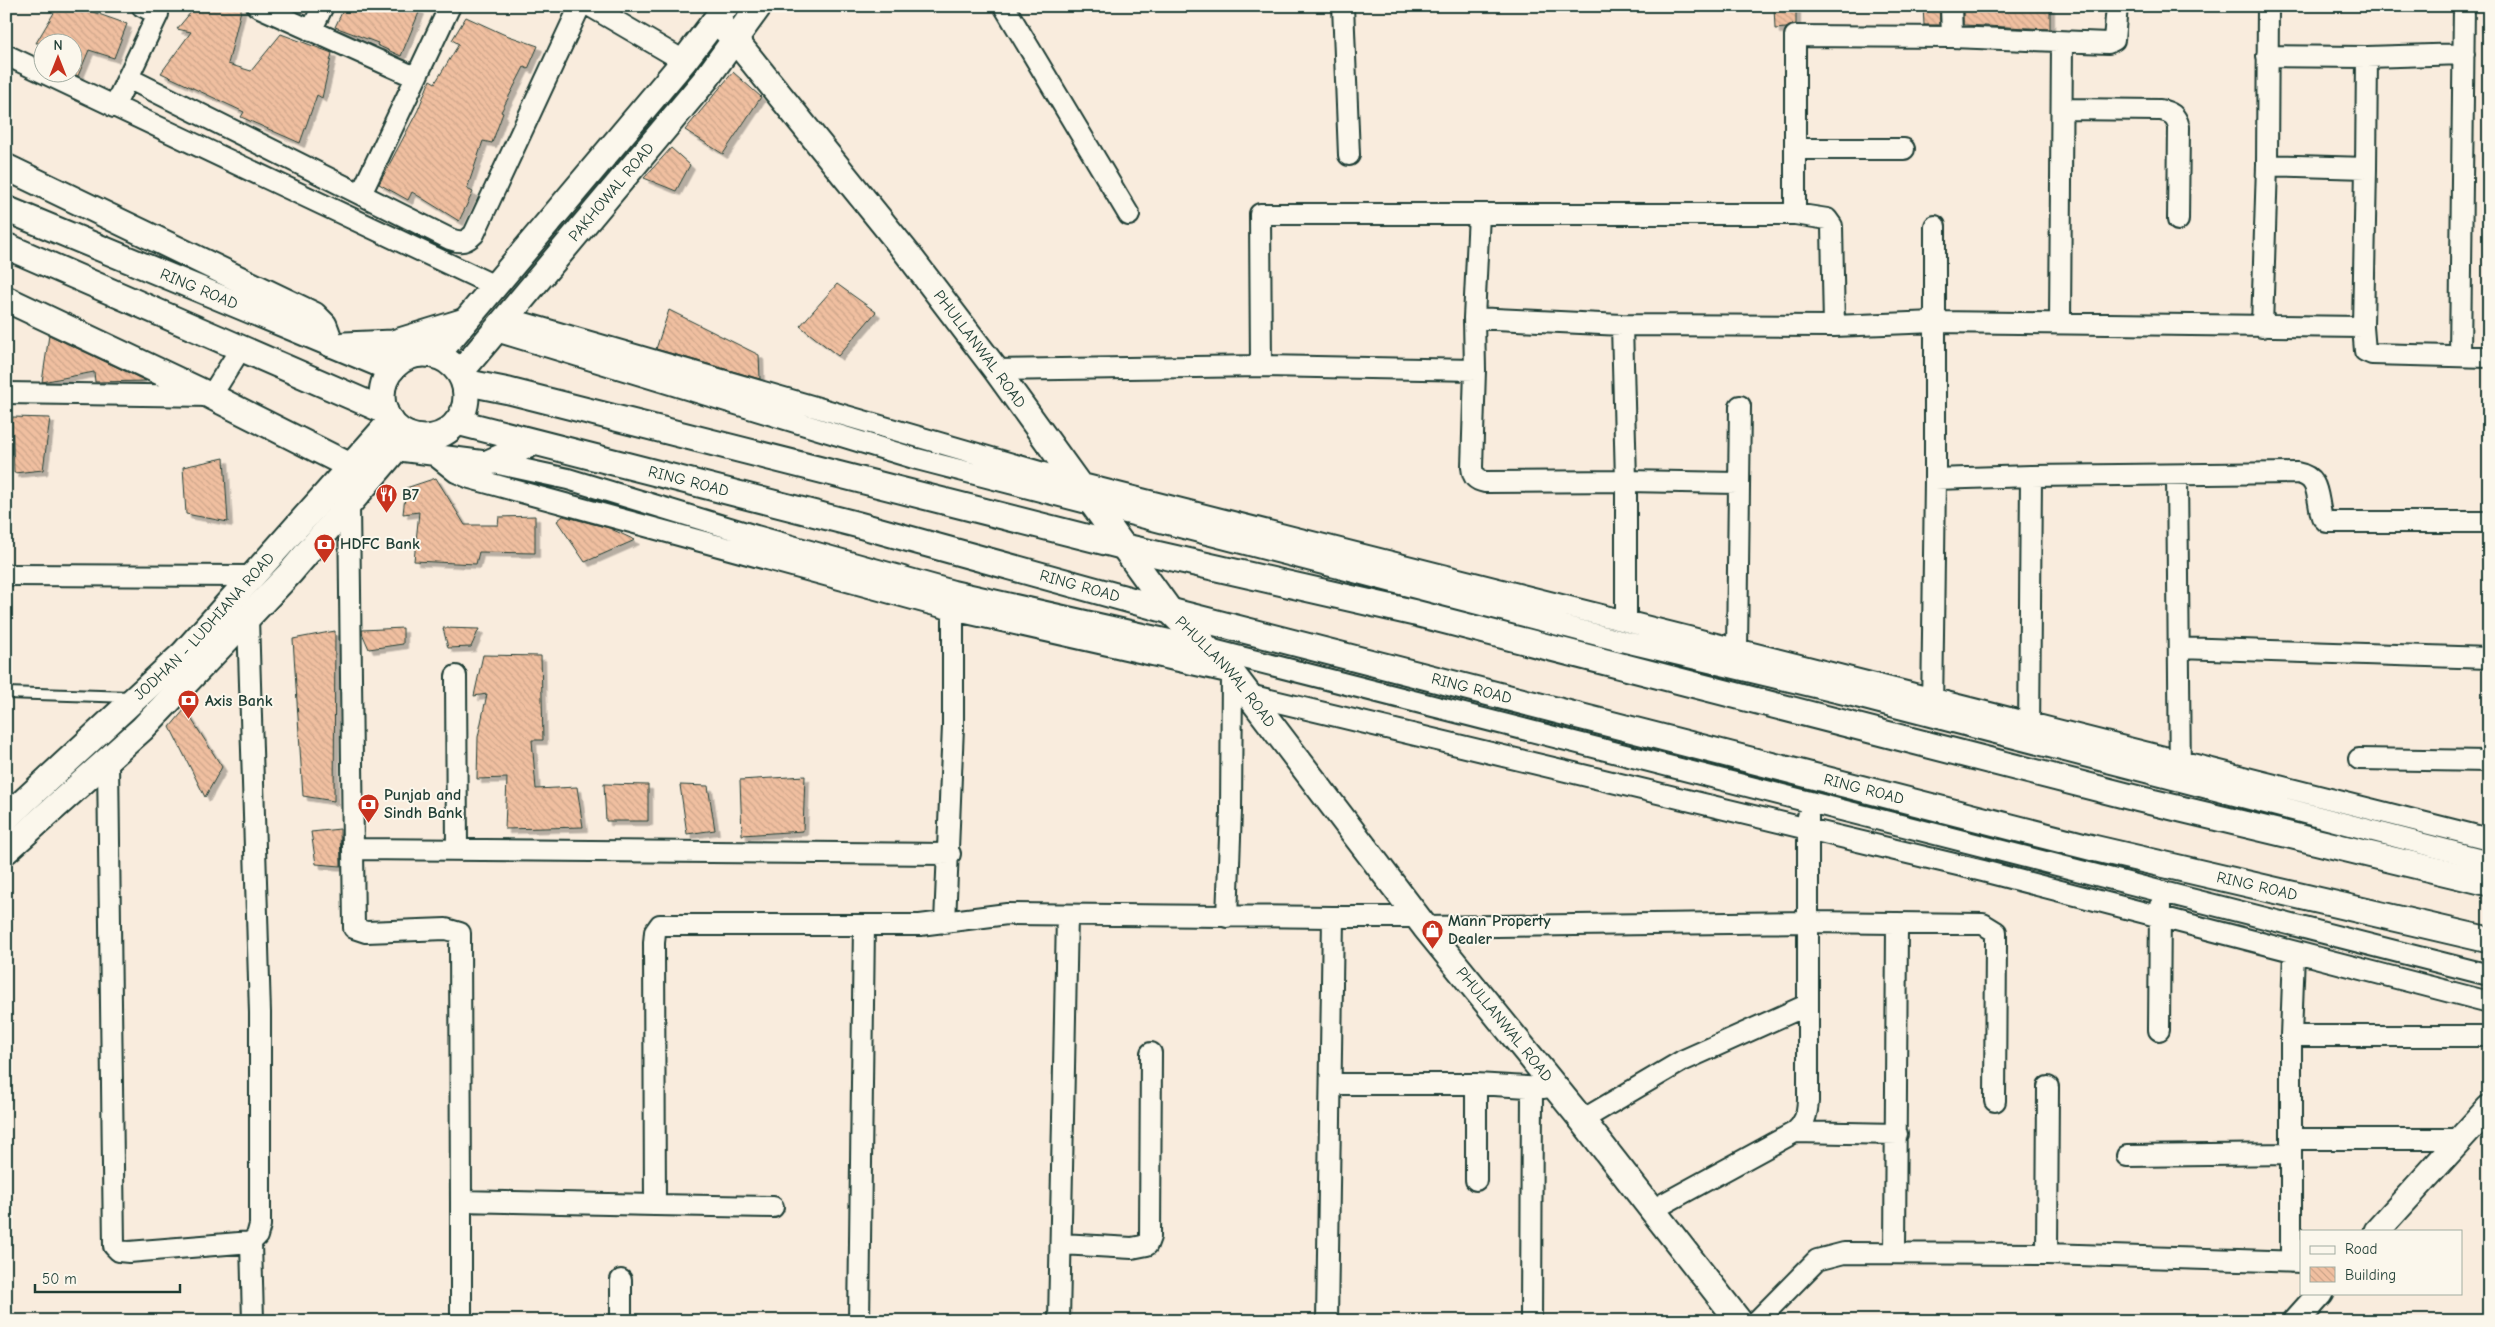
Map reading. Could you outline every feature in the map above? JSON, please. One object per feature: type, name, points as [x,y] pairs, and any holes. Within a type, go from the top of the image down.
[{"type":"street","points":[[257,6],[415,77]]},
{"type":"street","points":[[312,31],[323,6]]},
{"type":"street","points":[[361,194],[450,6]]},
{"type":"street","points":[[128,78],[450,239],[458,242],[467,241],[474,234],[580,6]]},
{"type":"street","points":[[590,6],[684,61]]},
{"type":"street","name":"PAKHOWAL ROAD","points":[[462,378],[502,324],[736,40],[759,6]]},
{"type":"street","points":[[1004,6],[1129,215]]},
{"type":"street","points":[[1343,6],[1349,154]]},
{"type":"street","points":[[1952,6],[1952,37]]},
{"type":"street","points":[[1795,214],[1795,36],[1952,37],[2100,44],[2114,40],[2116,6]]},
{"type":"street","points":[[2262,327],[2267,165],[2268,6]]},
{"type":"street","points":[[2460,356],[2464,6]]},
{"type":"street","points":[[114,106],[128,78],[154,9]]},
{"type":"street","name":"PAKHOWAL ROAD","points":[[495,286],[684,61],[721,13]]},
{"type":"street","name":"PHULLANWAL ROAD","points":[[721,13],[736,40],[907,253],[996,370],[1170,610],[1232,673],[1421,922],[1543,1088],[1582,1120],[1739,1321]]},
{"type":"street","points":[[2060,323],[2062,42]]},
{"type":"street","points":[[2267,56],[2367,57],[2464,54]]},
{"type":"street","points":[[6,56],[495,286],[436,356]]},
{"type":"street","points":[[2367,57],[2363,327],[2365,351],[2372,354],[2489,358]]},
{"type":"street","points":[[2062,109],[2160,110],[2170,112],[2177,118],[2179,127],[2178,220]]},
{"type":"street","points":[[1795,149],[1904,149]]},
{"type":"street","points":[[2267,165],[2366,168]]},
{"type":"street","points":[[6,167],[314,314],[324,325],[333,344],[393,343],[465,321]]},
{"type":"street","points":[[60,233],[75,199]]},
{"type":"street","name":"RING ROAD","points":[[6,209],[392,369]]},
{"type":"street","points":[[1261,366],[1260,214],[1795,214],[1827,219],[1832,226],[1834,326]]},
{"type":"street","points":[[1479,214],[1474,318],[1475,370],[1472,467],[1472,475],[1476,480],[1485,482],[1626,481],[1737,483]]},
{"type":"street","points":[[1932,708],[1935,479],[1935,226]]},
{"type":"street","points":[[6,246],[241,348],[395,429],[456,472],[470,478],[583,508],[753,545],[953,600],[1232,673],[1231,811],[1227,917]]},
{"type":"street","points":[[6,299],[212,396],[373,478]]},
{"type":"street","points":[[1474,318],[1622,325],[1834,326],[1935,322],[2363,327]]},
{"type":"street","points":[[502,324],[1078,483],[1737,650],[1932,708],[2180,772],[2489,861]]},
{"type":"street","points":[[502,324],[917,458],[1617,640],[1932,708]]},
{"type":"street","points":[[1622,325],[1626,481],[1626,621]]},
{"type":"street","points":[[212,396],[241,348]]},
{"type":"street","points":[[420,354],[436,356],[449,362],[462,378],[466,396],[464,410],[457,422],[448,431],[437,436],[424,438],[395,429],[382,396],[385,382],[392,369],[405,359],[420,354]]},
{"type":"street","points":[[996,370],[1261,366],[1475,370]]},
{"type":"street","points":[[462,378],[1125,547],[1415,613],[2139,799],[2489,883]]},
{"type":"street","points":[[6,392],[212,396]]},
{"type":"street","points":[[1737,650],[1737,483],[1740,406]]},
{"type":"street","name":"RING ROAD","points":[[457,422],[859,525],[1170,610],[2094,848],[2489,940]]},
{"type":"street","name":"JODHAN - LUDHIANA ROAD","points":[[6,818],[139,697],[182,654],[349,466],[395,429]]},
{"type":"street","name":"JODHAN - LUDHIANA ROAD","points":[[6,851],[108,762],[142,729],[290,574],[373,478],[395,429]]},
{"type":"street","points":[[490,462],[533,443]]},
{"type":"street","points":[[434,455],[490,462],[592,486],[753,545]]},
{"type":"street","points":[[1935,479],[2031,476],[2304,475],[2311,478],[2316,485],[2322,518],[2327,522],[2489,522]]},
{"type":"street","points":[[2029,733],[2031,476]]},
{"type":"street","points":[[2177,476],[2180,772]]},
{"type":"street","points":[[583,508],[592,486]]},
{"type":"street","points":[[349,505],[354,928],[366,932],[446,929],[460,933],[461,1321]]},
{"type":"street","points":[[6,575],[252,576]]},
{"type":"street","points":[[953,600],[1209,649],[2489,975]]},
{"type":"street","points":[[945,923],[950,854],[953,600]]},
{"type":"street","points":[[108,762],[114,1246],[119,1251],[129,1252],[251,1242],[257,1236],[260,1225],[260,1013],[248,618]]},
{"type":"street","points":[[2179,648],[2489,658]]},
{"type":"street","points":[[456,676],[457,849]]},
{"type":"street","points":[[1249,695],[1984,871],[2489,1002]]},
{"type":"street","points":[[2359,759],[2489,761]]},
{"type":"street","points":[[2180,772],[2489,839]]},
{"type":"street","points":[[1652,1210],[1795,1132],[1803,1124],[1807,1114],[1806,922],[1808,801]]},
{"type":"street","points":[[1984,847],[1984,871]]},
{"type":"street","points":[[353,850],[457,849],[950,854]]},
{"type":"street","points":[[2159,1030],[2160,892]]},
{"type":"street","points":[[655,1205],[654,942],[655,932],[660,925],[945,923],[1007,914],[1334,917],[1421,922],[1983,924],[1996,932],[1995,1101]]},
{"type":"street","points":[[1059,1321],[1067,915]]},
{"type":"street","points":[[1327,1321],[1334,917]]},
{"type":"street","points":[[1895,1253],[1897,923]]},
{"type":"street","points":[[859,1321],[864,925]]},
{"type":"street","points":[[1757,1321],[1817,1260],[1844,1253],[2047,1254],[2296,1262],[2291,1146],[2291,1036],[2294,952]]},
{"type":"street","points":[[1582,1120],[1682,1061],[1807,1005]]},
{"type":"street","points":[[2291,1036],[2489,1036]]},
{"type":"street","points":[[1061,1244],[1132,1248],[1147,1245],[1150,1237],[1151,1053]]},
{"type":"street","points":[[1331,1084],[1476,1084],[1543,1088],[1531,1321]]},
{"type":"street","points":[[1476,1084],[1476,1180]]},
{"type":"street","points":[[2047,1254],[2048,1088]]},
{"type":"street","points":[[2127,1156],[2291,1146],[2478,1125]]},
{"type":"street","points":[[2378,1230],[2478,1125]]},
{"type":"street","points":[[1795,1132],[1897,1134]]},
{"type":"street","points":[[461,1202],[773,1207]]},
{"type":"street","points":[[251,1242],[253,1321]]},
{"type":"street","points":[[621,1280],[622,1321]]},
{"type":"street","points":[[2296,1321],[2320,1294]]},
{"type":"lane","points":[[6,692],[139,697]]},
{"type":"building","points":[[58,6],[76,6],[127,24],[114,58],[89,50],[82,67],[82,32],[43,32]]},
{"type":"building","points":[[196,6],[242,6],[228,64],[251,71],[281,34],[332,53],[322,98],[317,95],[300,143],[241,117],[244,112],[161,73],[191,32],[177,29]]},
{"type":"building","points":[[345,6],[410,6],[420,10],[401,56],[377,45],[378,43],[335,27]]},
{"type":"building","points":[[1774,6],[1796,6],[1796,24],[1786,28],[1775,29]]},
{"type":"building","points":[[1923,6],[1939,6],[1940,25],[1924,25]]},
{"type":"building","points":[[1963,6],[2050,6],[2050,29],[1963,25]]},
{"type":"building","points":[[466,17],[503,34],[538,46],[528,69],[524,67],[501,112],[503,113],[492,143],[483,141],[467,189],[473,192],[459,221],[412,192],[408,200],[379,184],[418,110],[430,80],[435,83],[459,44],[452,40]]},
{"type":"building","points":[[733,72],[761,97],[723,154],[685,130]]},
{"type":"building","points":[[671,148],[690,165],[676,191],[644,178]]},
{"type":"building","points":[[837,284],[876,312],[838,356],[800,326]]},
{"type":"building","points":[[669,310],[759,355],[760,379],[656,349]]},
{"type":"building","points":[[49,335],[146,381],[95,382],[94,372],[42,382]]},
{"type":"building","points":[[12,417],[50,418],[43,470],[14,473]]},
{"type":"building","points":[[224,458],[228,522],[186,514],[183,467]]},
{"type":"building","points":[[436,478],[465,525],[498,525],[499,517],[535,516],[535,553],[479,552],[476,564],[414,561],[419,512],[403,514],[406,488]]},
{"type":"building","points":[[563,516],[609,528],[635,540],[585,562],[557,521]]},
{"type":"building","points":[[403,628],[403,644],[369,649],[362,633],[362,630]]},
{"type":"building","points":[[443,628],[479,629],[471,647],[448,648]]},
{"type":"building","points":[[335,631],[334,801],[303,796],[293,639]]},
{"type":"building","points":[[483,655],[541,656],[543,740],[532,740],[536,789],[577,787],[583,827],[505,829],[507,778],[477,779],[478,737],[487,694],[474,696]]},
{"type":"building","points":[[185,709],[222,767],[205,797],[170,727]]},
{"type":"building","points":[[805,776],[803,831],[742,835],[740,780]]},
{"type":"building","points":[[604,784],[648,785],[648,821],[606,821]]},
{"type":"building","points":[[680,785],[708,786],[715,830],[687,834]]},
{"type":"building","points":[[340,829],[341,866],[316,864],[311,832]]},
{"type":"place","name":"B7","points":[[386,514]]},
{"type":"place","name":"HDFC Bank","points":[[324,563]]},
{"type":"place","name":"Axis Bank","points":[[189,720]]},
{"type":"place","name":"Punjab and Sindh Bank","points":[[368,823]]},
{"type":"place","name":"Mann Property Dealer","points":[[1432,949]]}]
